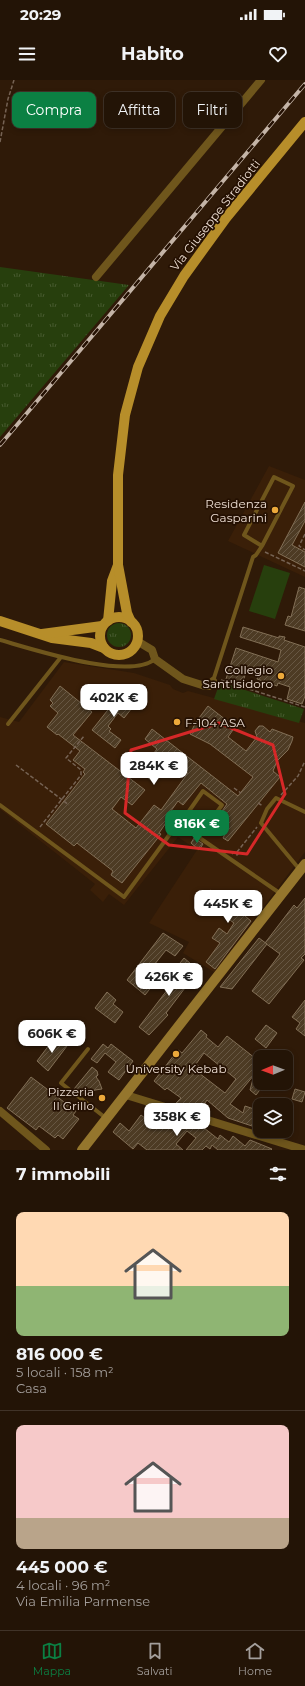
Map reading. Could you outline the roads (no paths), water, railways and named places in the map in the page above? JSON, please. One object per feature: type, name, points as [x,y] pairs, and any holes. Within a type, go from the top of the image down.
[{"type":"main road","name":"Via Giuseppe Stradiotti","points":[[131,622],[125,606],[118,565],[117,507],[119,454],[130,398],[138,367],[147,344],[169,298],[202,250],[305,122]]},
{"type":"main road","name":"Via Giuseppe Stradiotti","points":[[105,624],[112,581],[118,565]]},
{"type":"main road","points":[[0,621],[58,640],[91,643],[104,648],[112,654],[123,655],[130,651],[137,641],[136,628],[131,622],[119,618],[105,624],[42,634]]},
{"type":"main road","points":[[104,648],[100,633],[105,624]]},
{"type":"main road","points":[[82,1150],[302,867]]},
{"type":"street","points":[[96,277],[261,80]]},
{"type":"street","points":[[137,641],[152,650],[155,659],[183,679],[209,686],[214,679]]},
{"type":"street","points":[[126,1095],[282,1147],[305,1150]]},
{"type":"street","points":[[0,1111],[46,1150]]},
{"type":"lane","points":[[214,679],[252,557],[256,555],[261,548],[293,486],[274,477],[244,535],[261,548]]},
{"type":"lane","points":[[0,640],[61,657],[119,666],[140,666],[150,663],[155,659]]},
{"type":"lane","points":[[8,724],[61,657]]},
{"type":"lane","points":[[0,805],[124,897],[203,791],[222,805],[199,837]]},
{"type":"lane","points":[[302,867],[261,823],[267,809],[276,798],[305,812]]},
{"type":"lane","points":[[179,823],[281,894]]},
{"type":"lane","points":[[88,1049],[61,1084],[107,1119]]},
{"type":"railway","points":[[0,445],[305,84]]},
{"type":"place","name":"Residenza Gasparini","points":[[275,510]]},
{"type":"place","name":"Collegio Sant'Isidoro","points":[[281,676]]},
{"type":"place","name":"F-104 ASA","points":[[177,722]]},
{"type":"place","name":"University Kebab","points":[[176,1054]]},
{"type":"place","name":"Pizzeria Il Grillo","points":[[102,1098]]}]
